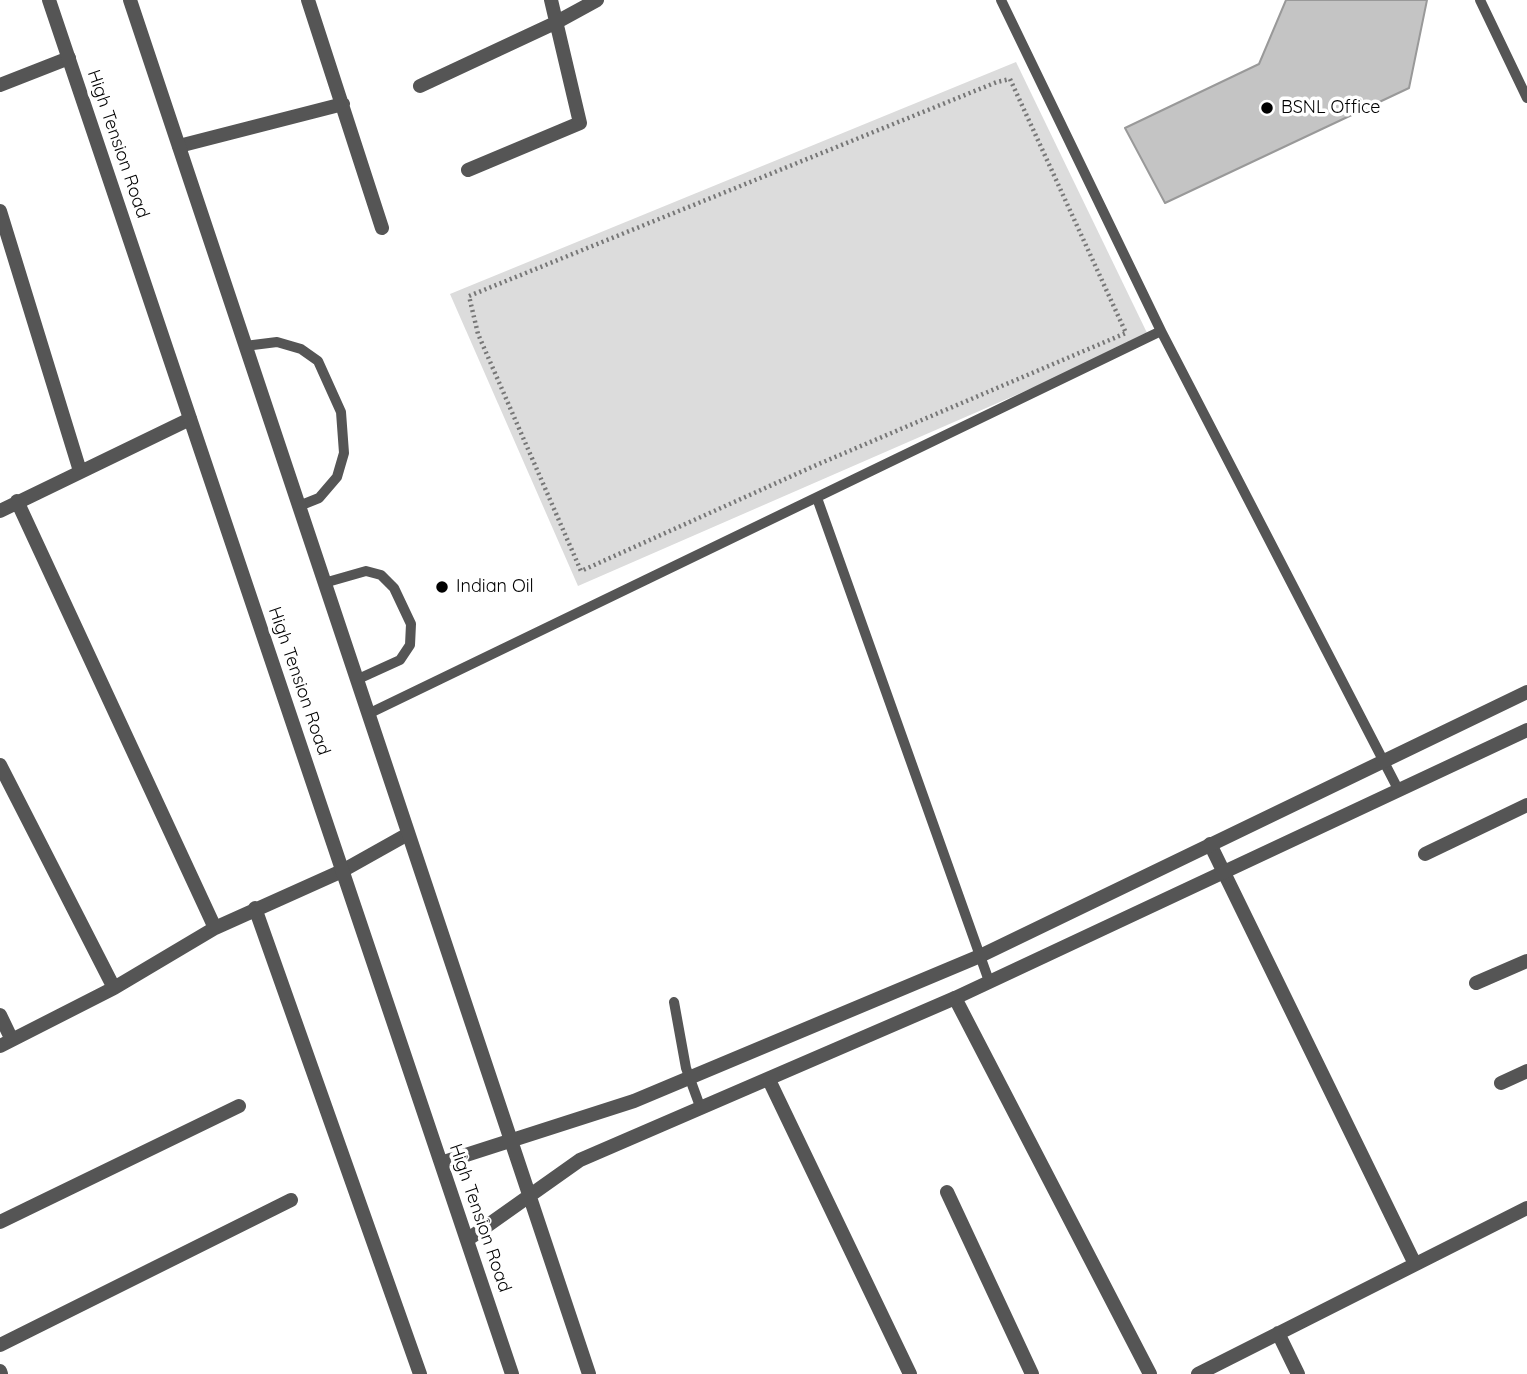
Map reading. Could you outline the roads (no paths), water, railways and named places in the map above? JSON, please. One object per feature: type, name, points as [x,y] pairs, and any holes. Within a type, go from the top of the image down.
[{"type":"street","name":"High Tension Road","points":[[49,0],[512,1374]]},
{"type":"street","points":[[130,0],[589,1374]]},
{"type":"street","points":[[308,0],[382,228]]},
{"type":"street","points":[[468,170],[580,123],[551,0]]},
{"type":"street","points":[[421,86],[555,23],[597,0]]},
{"type":"street","points":[[0,85],[69,58]]},
{"type":"street","points":[[179,146],[343,104]]},
{"type":"street","points":[[0,211],[80,471]]},
{"type":"street","points":[[0,511],[190,419]]},
{"type":"street","points":[[17,501],[215,928]]},
{"type":"street","points":[[441,1163],[634,1101],[980,956],[1527,692]]},
{"type":"street","points":[[467,1240],[580,1160],[955,999],[1527,730]]},
{"type":"street","points":[[0,765],[114,988]]},
{"type":"street","points":[[1425,854],[1527,805]]},
{"type":"street","points":[[0,1015],[6,1043],[114,988],[215,928],[342,870],[408,834]]},
{"type":"street","points":[[1210,844],[1414,1262]]},
{"type":"street","points":[[255,908],[419,1374]]},
{"type":"street","points":[[1476,983],[1527,961]]},
{"type":"street","points":[[955,999],[1150,1374]]},
{"type":"street","points":[[1501,1083],[1527,1070]]},
{"type":"street","points":[[769,1080],[910,1374]]},
{"type":"street","points":[[0,1222],[239,1106]]},
{"type":"street","points":[[947,1192],[1032,1374]]},
{"type":"street","points":[[0,1345],[291,1200]]},
{"type":"street","points":[[1198,1374],[1414,1262],[1527,1208]]},
{"type":"street","points":[[1278,1333],[1298,1374]]},
{"type":"lane","points":[[1001,0],[1161,331],[1398,789]]},
{"type":"lane","points":[[1480,0],[1527,98]]},
{"type":"lane","points":[[368,714],[1161,331]]},
{"type":"lane","points":[[245,346],[276,342],[301,349],[317,361],[341,412],[344,453],[337,477],[319,498],[299,506]]},
{"type":"lane","points":[[817,498],[989,981]]},
{"type":"lane","points":[[324,583],[366,570],[381,575],[394,588],[411,624],[410,645],[400,660],[356,680]]},
{"type":"lane","points":[[674,1002],[689,1078],[701,1109]]},
{"type":"place","name":"BSNL Office","points":[[1267,108]]},
{"type":"place","name":"Indian Oil","points":[[442,587]]}]
